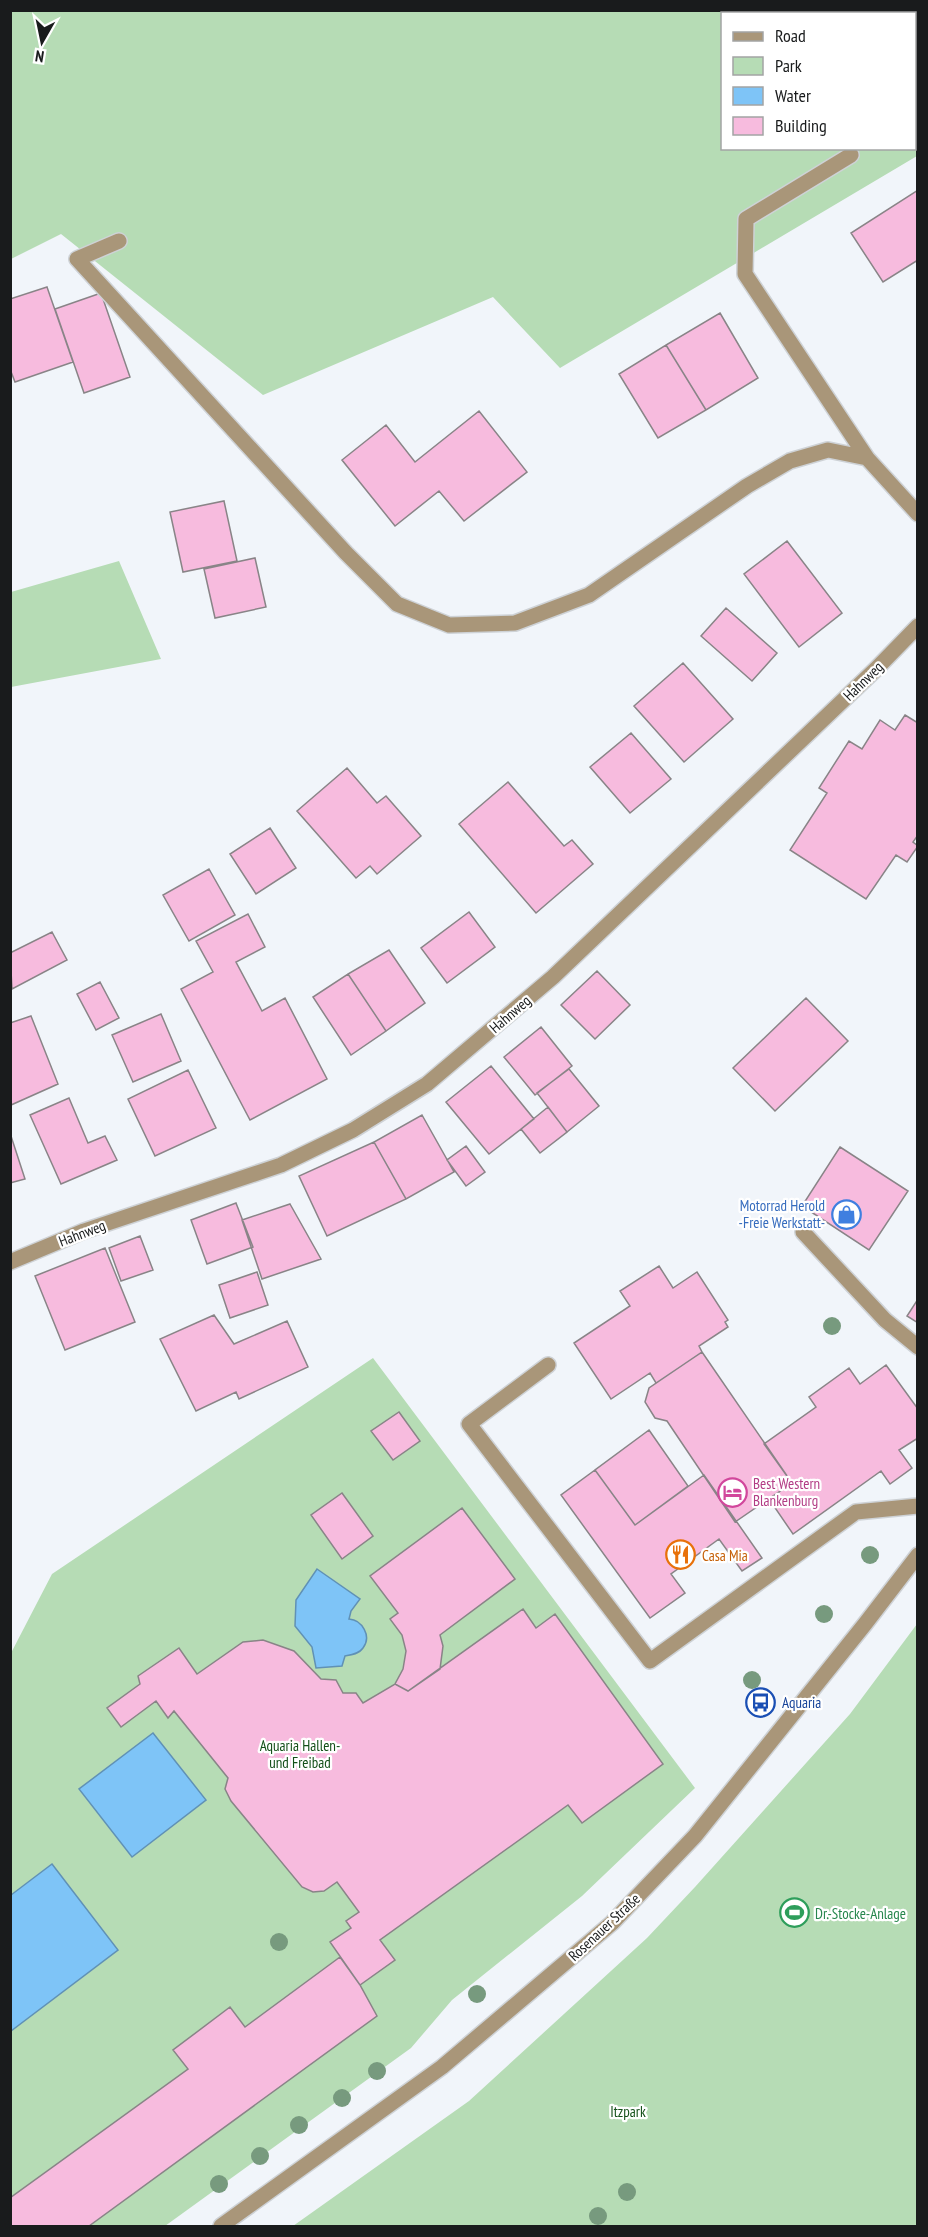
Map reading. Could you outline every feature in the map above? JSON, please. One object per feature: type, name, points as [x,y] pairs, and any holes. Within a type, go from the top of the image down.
[{"type":"street","points":[[851,154],[746,219],[745,274],[867,458],[918,514]]},
{"type":"street","points":[[119,241],[77,259],[346,553],[397,604],[449,625],[515,623],[588,595],[747,486],[790,460],[828,450],[867,458]]},
{"type":"street","name":"Hahnweg","points":[[10,1262],[84,1231],[281,1165],[353,1130],[427,1084],[553,977],[876,669],[918,626]]},
{"type":"street","points":[[803,1232],[885,1320],[918,1347]]},
{"type":"street","points":[[548,1365],[470,1424],[650,1661],[856,1512],[918,1506]]},
{"type":"street","name":"Rosenauer Straße","points":[[221,2226],[442,2067],[612,1923],[695,1836],[918,1555]]},
{"type":"green space","points":[[11,11],[917,11],[917,156],[560,368],[493,297],[263,395],[61,234],[11,259]]},
{"type":"green space","points":[[119,561],[161,659],[11,687],[11,592]]},
{"type":"green space","name":"Aquaria Hallen- und Freibad","points":[[373,1358],[695,1788],[582,1896],[452,2000],[411,2048],[165,2226],[11,2226],[10,1655],[52,1574]]},
{"type":"green space","name":"Itzpark","points":[[917,1624],[917,2226],[293,2226],[469,2101],[647,1938],[850,1714]]},
{"type":"water","points":[[317,1569],[360,1599],[351,1611],[349,1619],[362,1625],[366,1634],[366,1643],[359,1652],[345,1656],[342,1666],[316,1668],[312,1647],[295,1626],[296,1600]]},
{"type":"water","points":[[153,1733],[206,1800],[132,1857],[79,1789]]},
{"type":"water","points":[[52,1864],[118,1950],[11,2031],[11,1895]]},
{"type":"building","points":[[918,190],[918,260],[883,282],[851,233]]},
{"type":"building","points":[[47,287],[73,362],[15,382],[10,369],[10,299]]},
{"type":"building","points":[[101,293],[130,377],[84,393],[55,309]]},
{"type":"building","points":[[720,313],[758,378],[706,410],[666,345]]},
{"type":"building","points":[[666,345],[706,410],[658,438],[619,374]]},
{"type":"building","points":[[479,411],[527,472],[464,521],[439,491],[395,526],[342,460],[386,425],[415,462]]},
{"type":"building","points":[[224,501],[237,561],[183,572],[170,512]]},
{"type":"building","points":[[787,541],[842,613],[799,647],[744,574]]},
{"type":"building","points":[[255,558],[266,607],[215,618],[204,569]]},
{"type":"building","points":[[726,608],[777,653],[752,681],[701,636]]},
{"type":"building","points":[[683,663],[733,719],[684,762],[634,706]]},
{"type":"building","points":[[905,715],[918,723],[918,835],[913,842],[918,846],[907,862],[896,855],[866,899],[790,850],[827,793],[819,788],[849,741],[862,749],[880,720],[895,730]]},
{"type":"building","points":[[631,733],[671,779],[630,813],[590,767]]},
{"type":"building","points":[[347,768],[377,803],[386,796],[421,836],[377,874],[370,866],[356,878],[297,811]]},
{"type":"building","points":[[508,782],[564,846],[572,840],[593,864],[536,913],[459,824]]},
{"type":"building","points":[[270,828],[296,868],[256,894],[230,854]]},
{"type":"building","points":[[209,869],[235,915],[189,941],[163,895]]},
{"type":"building","points":[[469,912],[495,947],[447,983],[421,948]]},
{"type":"building","points":[[248,914],[265,947],[236,962],[262,1011],[285,998],[327,1079],[250,1120],[181,989],[213,972],[196,941]]},
{"type":"building","points":[[52,932],[67,960],[12,989],[10,953]]},
{"type":"building","points":[[389,950],[425,1003],[386,1031],[348,974]]},
{"type":"building","points":[[597,971],[630,1005],[595,1039],[561,1005]]},
{"type":"building","points":[[348,974],[386,1031],[351,1055],[313,997]]},
{"type":"building","points":[[100,982],[119,1018],[96,1030],[77,994]]},
{"type":"building","points":[[806,998],[848,1041],[775,1111],[733,1068]]},
{"type":"building","points":[[161,1014],[181,1061],[133,1082],[112,1035]]},
{"type":"building","points":[[31,1016],[58,1084],[11,1105],[10,1023]]},
{"type":"building","points":[[541,1027],[572,1066],[535,1095],[504,1057]]},
{"type":"building","points":[[491,1066],[534,1119],[489,1154],[446,1102]]},
{"type":"building","points":[[569,1069],[599,1106],[567,1132],[537,1093]]},
{"type":"building","points":[[188,1070],[216,1128],[155,1156],[128,1099]]},
{"type":"building","points":[[69,1098],[88,1143],[105,1136],[117,1160],[61,1184],[30,1115]]},
{"type":"building","points":[[548,1107],[567,1132],[540,1153],[521,1129]]},
{"type":"building","points":[[422,1115],[454,1172],[406,1199],[374,1142]]},
{"type":"building","points":[[10,1133],[25,1179],[10,1183]]},
{"type":"building","points":[[374,1142],[406,1199],[327,1236],[299,1176]]},
{"type":"building","points":[[466,1146],[485,1172],[466,1186],[447,1160]]},
{"type":"building","points":[[840,1147],[908,1191],[869,1250],[802,1206]]},
{"type":"building","points":[[236,1203],[253,1247],[207,1264],[191,1220]]},
{"type":"building","points":[[290,1204],[321,1259],[262,1279],[242,1220]]},
{"type":"building","points":[[140,1236],[153,1270],[121,1281],[109,1248]]},
{"type":"building","points":[[105,1248],[135,1322],[65,1350],[35,1276]]},
{"type":"building","points":[[659,1266],[673,1288],[697,1272],[728,1320],[725,1322],[728,1327],[699,1346],[702,1352],[656,1383],[650,1373],[611,1399],[574,1343],[630,1306],[620,1291]]},
{"type":"building","points":[[257,1272],[268,1305],[230,1318],[219,1285]]},
{"type":"building","points":[[918,1299],[918,1323],[907,1316]]},
{"type":"building","points":[[214,1315],[234,1344],[287,1321],[308,1367],[239,1399],[236,1392],[196,1411],[160,1339]]},
{"type":"building","points":[[702,1352],[792,1483],[735,1522],[667,1421],[655,1418],[645,1402],[649,1388]]},
{"type":"building","points":[[886,1365],[918,1409],[918,1438],[899,1450],[912,1468],[890,1484],[881,1471],[793,1534],[769,1499],[792,1483],[764,1444],[816,1407],[809,1397],[849,1368],[860,1384]]},
{"type":"building","points":[[399,1412],[420,1441],[393,1460],[371,1431]]},
{"type":"building","points":[[649,1430],[688,1486],[635,1525],[595,1470]]},
{"type":"building","points":[[595,1470],[635,1525],[704,1475],[762,1558],[742,1571],[719,1539],[671,1574],[685,1593],[650,1618],[561,1495]]},
{"type":"building","points":[[342,1493],[373,1536],[342,1559],[311,1515]]},
{"type":"building","points":[[462,1508],[515,1579],[440,1635],[443,1646],[440,1669],[408,1691],[395,1684],[403,1669],[406,1651],[402,1635],[390,1619],[398,1613],[370,1576]]},
{"type":"building","points":[[523,1609],[536,1628],[555,1614],[663,1764],[582,1823],[568,1805],[380,1940],[395,1960],[360,1985],[330,1942],[351,1928],[346,1921],[359,1912],[337,1882],[324,1891],[313,1892],[302,1887],[231,1801],[225,1789],[228,1778],[174,1711],[168,1718],[156,1701],[121,1727],[107,1708],[140,1684],[138,1676],[179,1648],[197,1674],[243,1642],[263,1640],[294,1651],[321,1679],[336,1680],[343,1693],[356,1693],[363,1703],[395,1684],[408,1691]]},
{"type":"building","points":[[340,1957],[360,1985],[377,2016],[89,2226],[10,2226],[10,2198],[188,2069],[173,2050],[230,2007],[245,2027]]},
{"type":"place","name":"Motorrad Herold -Freie Werkstatt-","points":[[846,1214]]},
{"type":"place","name":"Best Western Blankenburg","points":[[732,1492]]},
{"type":"place","name":"Casa Mia","points":[[681,1555]]},
{"type":"place","name":"Aquaria","points":[[761,1702]]},
{"type":"place","name":"Dr.-Stocke-Anlage","points":[[794,1913]]}]
